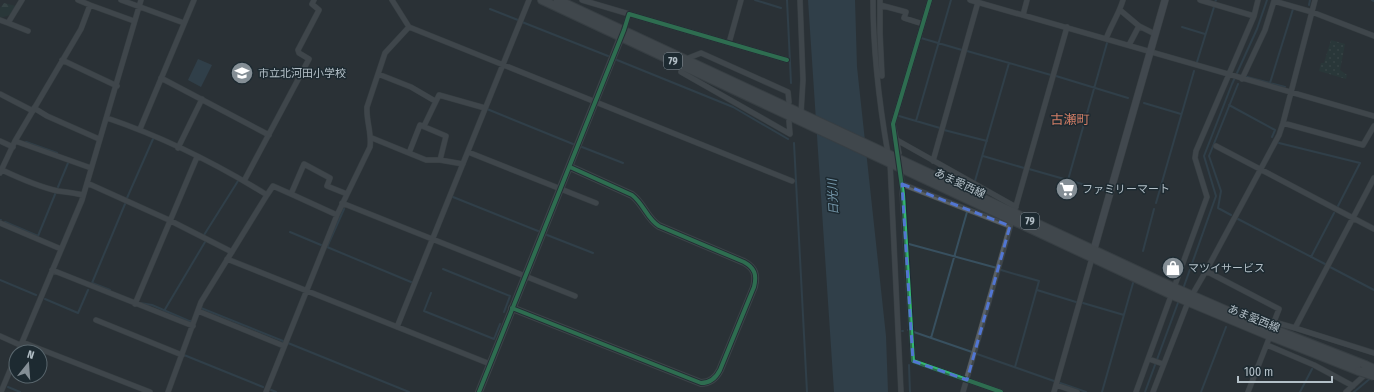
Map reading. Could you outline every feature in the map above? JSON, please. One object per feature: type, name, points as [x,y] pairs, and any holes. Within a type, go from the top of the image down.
[{"type":"main road","name":"あま愛西線","points":[[542,0],[623,34],[684,62],[803,121],[804,117],[1175,292],[1272,329],[1362,368],[1374,376]]},
{"type":"main road","name":"あま愛西線","points":[[558,0],[571,3],[623,34]]},
{"type":"main road","name":"あま愛西線","points":[[1362,368],[1374,368]]},
{"type":"street","points":[[8,23],[22,0]]},
{"type":"street","points":[[78,0],[134,21]]},
{"type":"street","points":[[121,0],[184,24]]},
{"type":"street","points":[[21,343],[83,195],[98,139],[107,118],[117,86],[141,0]]},
{"type":"street","points":[[140,130],[194,0]]},
{"type":"street","points":[[244,181],[309,59],[299,53],[298,50],[319,10],[312,4],[314,0]]},
{"type":"street","points":[[393,0],[408,27],[792,181]]},
{"type":"street","points":[[397,327],[529,0]]},
{"type":"street","points":[[582,0],[787,60]]},
{"type":"street","points":[[728,43],[741,0]]},
{"type":"street","points":[[800,0],[804,117]]},
{"type":"street","points":[[873,0],[876,73],[886,157],[901,392]]},
{"type":"street","points":[[899,153],[893,124],[930,0]]},
{"type":"street","points":[[970,0],[1129,45],[1229,76],[1374,116]]},
{"type":"street","points":[[1022,15],[1027,0]]},
{"type":"street","points":[[1106,39],[1110,26],[1120,10],[1123,0]]},
{"type":"street","points":[[1054,392],[1165,0]]},
{"type":"street","points":[[1200,0],[1254,16]]},
{"type":"street","points":[[1136,392],[1175,292],[1207,197],[1195,158],[1196,151],[1254,16],[1258,0]]},
{"type":"street","points":[[1153,392],[1188,297],[1206,271],[1283,123],[1315,0]]},
{"type":"street","points":[[1240,79],[1265,30],[1274,1],[1312,12],[1374,36]]},
{"type":"street","points":[[933,161],[978,2]]},
{"type":"street","points":[[882,76],[880,3],[906,12],[904,18],[923,24]]},
{"type":"street","points":[[83,195],[68,191],[59,191],[1,171],[15,141],[81,29],[90,5]]},
{"type":"street","points":[[1120,10],[1139,26],[1155,34]]},
{"type":"street","points":[[479,392],[623,34],[629,14]]},
{"type":"street","points":[[0,20],[28,31]]},
{"type":"street","points":[[1129,45],[1139,26]]},
{"type":"street","points":[[266,392],[342,203],[370,147],[372,138],[367,114],[385,53],[408,27]]},
{"type":"street","points":[[963,392],[1067,27]]},
{"type":"street","points":[[789,102],[788,92],[700,53],[684,62],[681,72],[790,134],[789,121]]},
{"type":"street","points":[[62,60],[117,86]]},
{"type":"street","points":[[378,74],[411,87],[435,101]]},
{"type":"street","points":[[161,78],[269,135]]},
{"type":"street","points":[[0,94],[98,139]]},
{"type":"street","points":[[424,126],[437,96],[441,95],[485,108]]},
{"type":"street","points":[[178,148],[202,99]]},
{"type":"street","points":[[107,118],[140,130],[197,157],[244,181],[267,195]]},
{"type":"street","points":[[1283,123],[1363,145],[1374,126]]},
{"type":"street","points":[[408,153],[420,125],[446,136],[440,160]]},
{"type":"street","points":[[372,138],[426,160],[440,160],[463,164]]},
{"type":"street","points":[[895,139],[933,161],[1013,216]]},
{"type":"street","points":[[0,141],[13,147]]},
{"type":"street","points":[[15,141],[91,168]]},
{"type":"street","points":[[1216,146],[1374,229]]},
{"type":"street","points":[[468,152],[596,203]]},
{"type":"street","points":[[135,304],[197,157]]},
{"type":"street","points":[[290,194],[304,164],[330,178],[328,186],[347,194]]},
{"type":"street","points":[[512,308],[701,383],[707,383],[713,380],[720,370],[754,287],[756,276],[754,271],[744,262],[654,223],[638,200],[632,195],[570,167]]},
{"type":"street","points":[[901,174],[913,362],[1001,392]]},
{"type":"street","points":[[1295,328],[1374,178]]},
{"type":"street","points":[[87,183],[170,220],[232,252]]},
{"type":"street","points":[[902,184],[1013,216]]},
{"type":"street","points":[[168,392],[201,302],[273,186],[337,215]]},
{"type":"street","points":[[342,203],[575,296]]},
{"type":"street","points":[[0,223],[61,249]]},
{"type":"street","points":[[228,259],[490,364]]},
{"type":"street","points":[[52,270],[193,326]]},
{"type":"street","points":[[1206,271],[1279,309],[1267,345],[1248,392]]},
{"type":"street","points":[[198,312],[284,346]]},
{"type":"street","points":[[96,320],[182,355]]},
{"type":"street","points":[[1272,329],[1295,328],[1374,353]]},
{"type":"street","points":[[0,336],[150,392]]},
{"type":"street","points":[[1267,345],[1314,365],[1352,386]]},
{"type":"street","points":[[1149,359],[1163,364]]},
{"type":"street","points":[[1346,392],[1374,368]]},
{"type":"street","points":[[1,392],[8,375]]},
{"type":"street","points":[[1056,385],[1077,392]]},
{"type":"highlighted area","points":[[902,184],[1010,226],[967,380],[913,361]]},
{"type":"green space","points":[[4,3],[16,6],[10,15],[0,18],[0,8]]},
{"type":"green space","points":[[1331,40],[1345,44],[1340,70],[1347,75],[1346,79],[1319,71],[1321,63],[1324,63]]},
{"type":"water","name":"日光川","points":[[808,0],[855,0],[857,67],[886,336],[888,392],[834,392]]},
{"type":"water","points":[[198,59],[212,65],[201,87],[188,80]]},
{"type":"waterway","points":[[755,0],[781,8]]},
{"type":"waterway","points":[[787,0],[791,83]]},
{"type":"waterway","points":[[916,121],[951,0]]},
{"type":"waterway","points":[[1183,289],[1216,196],[1204,156],[1232,84],[1257,29],[1267,0]]},
{"type":"waterway","points":[[1309,5],[1310,0]]},
{"type":"waterway","points":[[1197,62],[1214,7]]},
{"type":"waterway","points":[[490,9],[518,20]]},
{"type":"waterway","points":[[1270,83],[1293,9]]},
{"type":"waterway","points":[[522,22],[608,56]]},
{"type":"waterway","points":[[1182,27],[1205,34]]},
{"type":"waterway","points":[[921,38],[962,50]]},
{"type":"waterway","points":[[1068,180],[1107,43]]},
{"type":"waterway","points":[[967,51],[1051,75]]},
{"type":"waterway","points":[[617,60],[733,107],[788,139]]},
{"type":"waterway","points":[[975,181],[1009,63]]},
{"type":"waterway","points":[[1156,203],[1194,71]]},
{"type":"waterway","points":[[1056,76],[1128,98]]},
{"type":"waterway","points":[[1247,77],[1285,87]]},
{"type":"waterway","points":[[1231,215],[1218,208],[1221,191],[1209,156],[1238,84]]},
{"type":"waterway","points":[[1144,103],[1181,114]]},
{"type":"waterway","points":[[1229,105],[1275,130],[1272,137]]},
{"type":"waterway","points":[[487,109],[573,144]]},
{"type":"waterway","points":[[899,116],[940,128]]},
{"type":"waterway","points":[[944,130],[987,141]]},
{"type":"waterway","points":[[127,198],[153,139]]},
{"type":"waterway","points":[[26,142],[57,153]]},
{"type":"waterway","points":[[794,143],[807,392]]},
{"type":"waterway","points":[[1279,143],[1360,163],[1338,206]]},
{"type":"waterway","points":[[582,147],[623,163]]},
{"type":"waterway","points":[[983,156],[1024,168]]},
{"type":"waterway","points":[[58,187],[68,163]]},
{"type":"waterway","points":[[1029,169],[1103,190]]},
{"type":"waterway","points":[[204,235],[238,181]]},
{"type":"waterway","points":[[5,222],[38,236],[56,192]]},
{"type":"waterway","points":[[453,197],[538,231]]},
{"type":"waterway","points":[[110,290],[92,283],[125,204]]},
{"type":"waterway","points":[[344,209],[327,247],[411,282]]},
{"type":"waterway","points":[[1143,251],[1154,209]]},
{"type":"waterway","points":[[931,338],[967,212]]},
{"type":"waterway","points":[[1311,257],[1334,213]]},
{"type":"waterway","points":[[1238,219],[1325,264]]},
{"type":"waterway","points":[[290,232],[321,245]]},
{"type":"waterway","points":[[547,235],[593,253]]},
{"type":"waterway","points":[[164,311],[205,242]]},
{"type":"waterway","points":[[909,244],[997,268]]},
{"type":"waterway","points":[[1330,267],[1374,290]]},
{"type":"waterway","points":[[443,269],[510,296],[504,312]]},
{"type":"waterway","points":[[1001,270],[1039,281],[1015,367]]},
{"type":"waterway","points":[[0,280],[36,295]]},
{"type":"waterway","points":[[1102,392],[1133,283]]},
{"type":"waterway","points":[[45,299],[78,313],[88,290]]},
{"type":"waterway","points":[[1037,290],[1076,302]]},
{"type":"waterway","points":[[431,293],[424,311],[494,339],[500,324]]},
{"type":"waterway","points":[[1145,392],[1179,300]]},
{"type":"waterway","points":[[140,303],[152,305],[191,321]]},
{"type":"waterway","points":[[1083,303],[1124,315]]},
{"type":"waterway","points":[[201,308],[283,341]]},
{"type":"waterway","points":[[1201,392],[1226,327]]},
{"type":"waterway","points":[[908,330],[972,352]]},
{"type":"waterway","points":[[288,343],[409,392]]},
{"type":"waterway","points":[[977,354],[1054,381]]},
{"type":"waterway","points":[[183,357],[184,355],[263,387]]},
{"type":"waterway","points":[[909,365],[910,392]]},
{"type":"waterway","points":[[1300,392],[1312,369]]},
{"type":"waterway","points":[[1354,392],[1372,377]]},
{"type":"waterway","points":[[1060,383],[1086,392]]},
{"type":"waterway","points":[[8,387],[20,392]]},
{"type":"waterway","points":[[271,390],[276,392]]},
{"type":"cycle path","points":[[930,0],[893,124],[903,194],[913,361],[1001,392]]},
{"type":"cycle path","points":[[479,392],[624,30],[629,14],[787,60]]},
{"type":"cycle path","points":[[512,308],[701,383],[712,380],[720,370],[754,287],[755,275],[753,269],[744,262],[659,226],[651,219],[640,203],[632,195],[570,167]]},
{"type":"place","name":"市立北河田小学校","points":[[242,73]]},
{"type":"place","name":"ファミリーマート","points":[[1067,189]]},
{"type":"place","name":"マツイサービス","points":[[1173,268]]},
{"type":"district","name":"古瀬町","points":[[1070,119]]}]
